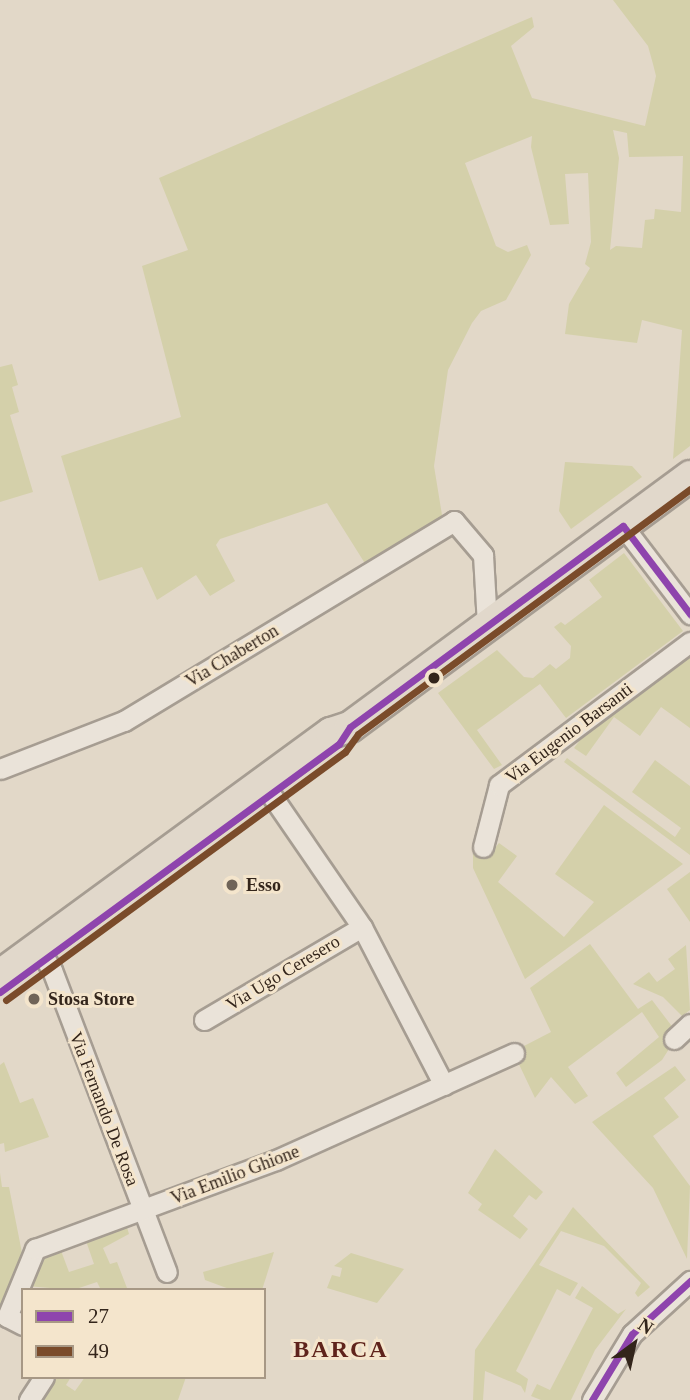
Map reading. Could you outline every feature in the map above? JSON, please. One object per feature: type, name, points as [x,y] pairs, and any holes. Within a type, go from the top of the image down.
[{"type":"main road","points":[[0,992],[42,953],[267,788],[331,733],[350,727],[690,476]]},
{"type":"main road","points":[[0,975],[42,953]]},
{"type":"street","name":"Via Chaberton","points":[[0,769],[124,721],[454,522],[483,555],[487,625]]},
{"type":"street","points":[[623,526],[690,614]]},
{"type":"street","name":"Via Eugenio Barsanti","points":[[483,848],[499,785],[690,642]]},
{"type":"street","points":[[267,788],[362,927],[444,1085]]},
{"type":"street","name":"Via Ugo Ceresero","points":[[204,1020],[362,927]]},
{"type":"street","name":"Via Fernando De Rosa","points":[[42,953],[167,1272]]},
{"type":"street","points":[[674,1039],[690,1024]]},
{"type":"street","name":"Via Emilio Ghione","points":[[21,1324],[7,1318],[35,1249],[276,1160],[514,1053]]},
{"type":"street","points":[[597,1398],[648,1315],[690,1280]]},
{"type":"street","points":[[29,1400],[43,1379]]},
{"type":"shaded area","points":[[613,0],[690,0],[690,446],[673,459],[682,330],[642,320],[637,343],[565,334],[569,304],[590,268],[585,264],[591,242],[588,173],[565,174],[569,224],[550,225],[531,147],[532,136],[465,163],[496,246],[508,252],[527,245],[531,255],[506,300],[481,311],[472,323],[448,370],[434,466],[442,515],[435,524],[366,565],[327,503],[220,539],[216,545],[235,581],[210,596],[196,575],[157,600],[142,567],[99,581],[61,456],[181,417],[142,266],[188,250],[159,178],[532,17],[534,27],[511,46],[532,98],[645,126],[656,76],[648,46]],"holes":[[[613,130],[627,133],[629,157],[683,156],[681,212],[655,209],[654,219],[645,220],[642,248],[616,246],[610,250],[619,158]]]},
{"type":"shaded area","points":[[12,364],[18,385],[12,387],[19,412],[10,415],[33,492],[0,502],[0,367]]},
{"type":"shaded area","points":[[565,462],[632,466],[642,477],[571,529],[559,511]]},
{"type":"shaded area","points":[[624,553],[683,631],[566,718],[540,684],[477,730],[502,765],[494,769],[438,693],[497,650],[524,677],[533,678],[550,664],[556,669],[570,658],[571,646],[554,627],[561,622],[565,625],[602,597],[589,580]]},
{"type":"shaded area","points":[[690,657],[690,728],[661,707],[640,736],[614,717],[586,756],[574,748],[584,735]]},
{"type":"shaded area","points":[[567,758],[675,837],[681,828],[632,792],[655,760],[690,786],[690,855],[564,762]]},
{"type":"shaded area","points":[[604,805],[683,864],[525,979],[473,868],[473,845],[494,849],[499,843],[517,856],[498,882],[564,937],[594,902],[555,874]]},
{"type":"shaded area","points":[[690,872],[690,922],[667,889]]},
{"type":"shaded area","points":[[590,944],[638,1009],[652,1000],[674,1029],[664,1036],[669,1049],[662,1060],[626,1087],[616,1073],[659,1037],[642,1012],[568,1067],[588,1096],[575,1104],[551,1077],[535,1098],[516,1058],[524,1046],[551,1032],[530,988]]},
{"type":"shaded area","points":[[686,945],[690,1010],[682,1016],[663,997],[633,984],[649,972],[657,982],[675,969],[668,959]]},
{"type":"shaded area","points":[[4,1062],[20,1103],[33,1098],[49,1137],[5,1152],[4,1143],[0,1144],[0,1065]]},
{"type":"shaded area","points":[[675,1066],[686,1080],[664,1098],[679,1117],[653,1136],[690,1186],[687,1259],[653,1188],[592,1122]]},
{"type":"shaded area","points":[[495,1149],[543,1192],[536,1200],[529,1195],[513,1216],[528,1229],[520,1239],[478,1210],[482,1204],[468,1193]]},
{"type":"shaded area","points":[[0,1173],[2,1187],[9,1187],[24,1263],[0,1321]]},
{"type":"shaded area","points":[[573,1207],[650,1287],[638,1297],[635,1293],[641,1283],[604,1246],[561,1231],[539,1265],[578,1283],[570,1296],[557,1289],[516,1371],[528,1379],[525,1393],[521,1386],[485,1371],[483,1400],[473,1400],[475,1350]]},
{"type":"shaded area","points":[[126,1224],[129,1234],[103,1248],[110,1264],[117,1262],[127,1288],[100,1288],[97,1282],[79,1288],[27,1286],[39,1254],[60,1248],[69,1272],[94,1264],[85,1238]]},
{"type":"shaded area","points":[[274,1252],[263,1288],[227,1288],[205,1280],[203,1272]]},
{"type":"shaded area","points":[[351,1253],[404,1269],[377,1303],[327,1288],[332,1275],[340,1277],[342,1268],[334,1266]]},
{"type":"shaded area","points":[[582,1286],[618,1314],[626,1309],[595,1350],[571,1400],[541,1400],[531,1396],[537,1384],[550,1390],[593,1308],[575,1298]]},
{"type":"shaded area","points":[[51,1379],[70,1379],[66,1385],[75,1391],[84,1379],[185,1379],[178,1400],[37,1400]]},
{"type":"transit line","name":"49","points":[[6,1000],[345,752],[358,734],[690,489]]},
{"type":"transit line","name":"27","points":[[623,526],[690,614]]},
{"type":"transit line","name":"27","points":[[0,992],[339,744],[350,727],[623,526]]},
{"type":"transit line","name":"27","points":[[592,1400],[632,1334],[690,1281]]},
{"type":"place","name":"Esso","points":[[232,885]]},
{"type":"place","name":"Stosa Store","points":[[34,999]]},
{"type":"district","name":"BARCA","points":[[341,1350]]}]
